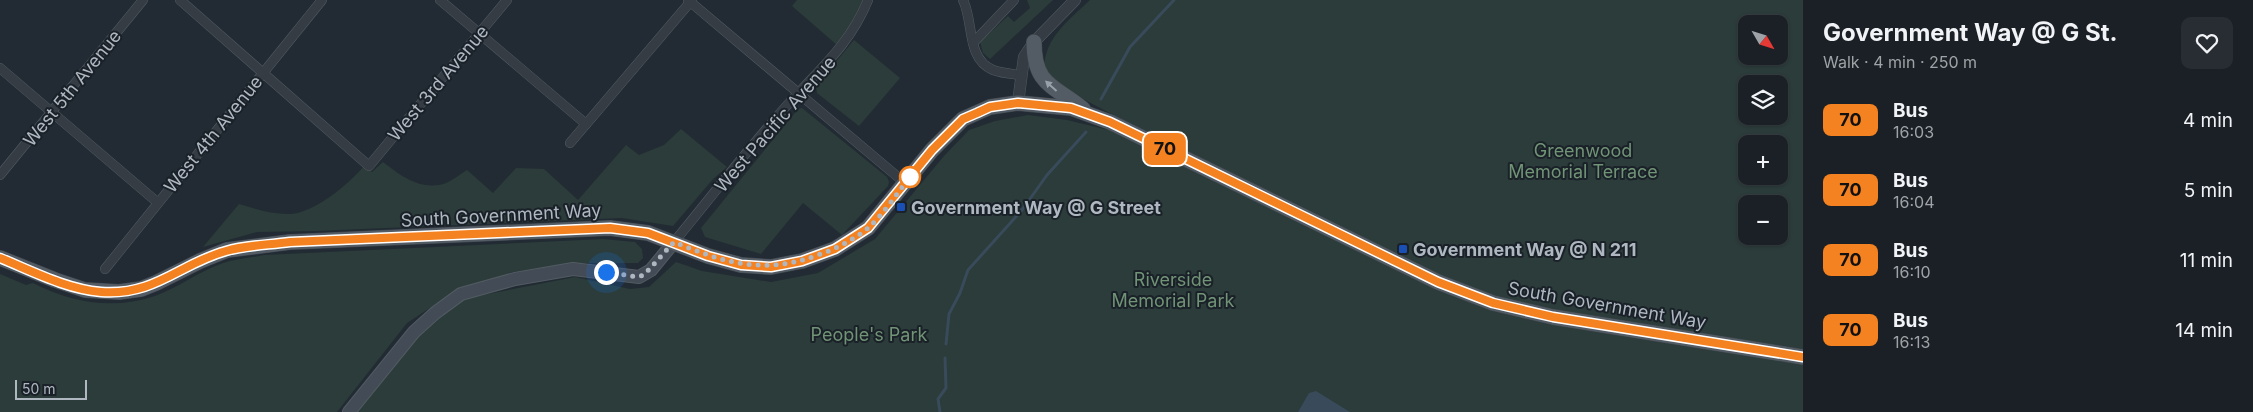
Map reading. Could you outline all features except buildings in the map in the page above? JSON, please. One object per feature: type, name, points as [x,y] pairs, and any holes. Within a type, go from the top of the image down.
[{"type":"main road","points":[[1034,42],[1036,68],[1043,79],[1054,90],[1071,99],[1090,115]]},
{"type":"main road","name":"South Government Way","points":[[0,258],[85,290],[120,292],[141,289],[156,284],[200,261],[227,250],[290,242],[610,228],[648,233],[708,256],[741,265],[771,267],[802,261],[835,249],[868,228],[932,150],[963,119],[990,107],[1018,103],[1071,108],[1110,122],[1438,282],[1493,303],[1553,317],[1803,357]]},
{"type":"main road","points":[[349,412],[414,332],[435,313],[461,294],[515,279],[573,270],[638,277],[651,270],[674,242]]},
{"type":"street","name":"West 5th Avenue","points":[[0,176],[144,0]]},
{"type":"street","points":[[180,0],[263,73]]},
{"type":"street","name":"West 4th Avenue","points":[[106,269],[157,202],[322,0]]},
{"type":"street","points":[[440,0],[586,124]]},
{"type":"street","name":"West 3rd Avenue","points":[[263,73],[369,166],[507,0]]},
{"type":"street","name":"West Pacific Avenue","points":[[674,242],[799,93],[816,77],[848,39],[868,0]]},
{"type":"street","points":[[963,0],[969,14],[972,43],[979,58],[986,66],[994,70],[1020,75]]},
{"type":"street","points":[[972,43],[1014,0]]},
{"type":"street","points":[[1018,103],[1020,75],[1024,57],[1034,42],[1075,0]]},
{"type":"street","points":[[570,143],[690,1],[905,183]]},
{"type":"street","points":[[0,68],[157,202]]},
{"type":"green space","points":[[797,0],[864,0],[855,22],[837,45],[792,6]]},
{"type":"green space","points":[[1027,0],[1053,0],[990,59],[983,53],[980,42],[1008,16],[1014,22],[1030,8]]},
{"type":"green space","points":[[1090,0],[1803,0],[1803,412],[357,412],[420,333],[462,299],[575,277],[630,289],[649,287],[676,262],[702,271],[771,282],[818,273],[875,239],[944,156],[969,130],[995,121],[1028,115],[1067,120],[1142,138],[1146,132],[1058,86],[1044,68],[1045,57],[1053,38],[1066,22]]},
{"type":"green space","points":[[854,40],[900,78],[859,126],[817,93],[816,86]]},
{"type":"green space","points":[[802,108],[887,177],[888,186],[842,235],[803,203],[761,254],[705,237],[701,228],[798,109]]},
{"type":"green space","points":[[681,129],[727,167],[713,179],[673,226],[622,218],[257,232],[203,247],[239,204],[275,213],[298,213],[319,204],[329,197],[364,166],[372,172],[383,162],[409,180],[431,185],[446,183],[467,170],[493,193],[516,168],[544,169],[578,200],[626,145],[639,155],[664,145]]},
{"type":"green space","points":[[603,239],[635,242],[642,249],[643,258],[638,263],[571,263],[513,272],[457,290],[407,323],[337,412],[0,412],[0,274],[26,285],[33,283],[77,300],[124,303],[164,293],[205,270],[223,263],[264,255]]},
{"type":"water","points":[[1316,391],[1350,412],[1298,412],[1309,393]]},
{"type":"waterway","points":[[1101,99],[1130,47],[1174,0]]},
{"type":"waterway","points":[[946,344],[949,314],[960,293],[968,270],[1022,210],[1047,175],[1086,132]]},
{"type":"waterway","points":[[940,412],[938,399],[946,388],[945,358]]},
{"type":"bus line","name":"70","points":[[0,258],[85,290],[120,292],[141,289],[156,284],[200,261],[227,250],[290,242],[441,237],[610,228],[648,233],[708,256],[741,265],[771,267],[802,261],[835,249],[868,228],[932,150],[963,119],[990,107],[1018,103],[1071,108],[1110,122],[1438,282],[1493,303],[1553,317],[1803,357]]},
{"type":"place","name":"Government Way @ G Street","points":[[901,207]]},
{"type":"place","name":"Government Way @ N 211","points":[[1403,249]]},
{"type":"route","points":[[606,272],[638,277],[644,275],[651,270],[674,242],[708,256],[741,265],[771,267],[802,261],[835,249],[868,228],[914,172],[910,177]]},
{"type":"park label","name":"Greenwood Memorial Terrace","points":[[1583,160]]},
{"type":"park label","name":"Riverside Memorial Park","points":[[1173,289]]},
{"type":"park label","name":"People's Park","points":[[869,334]]}]
